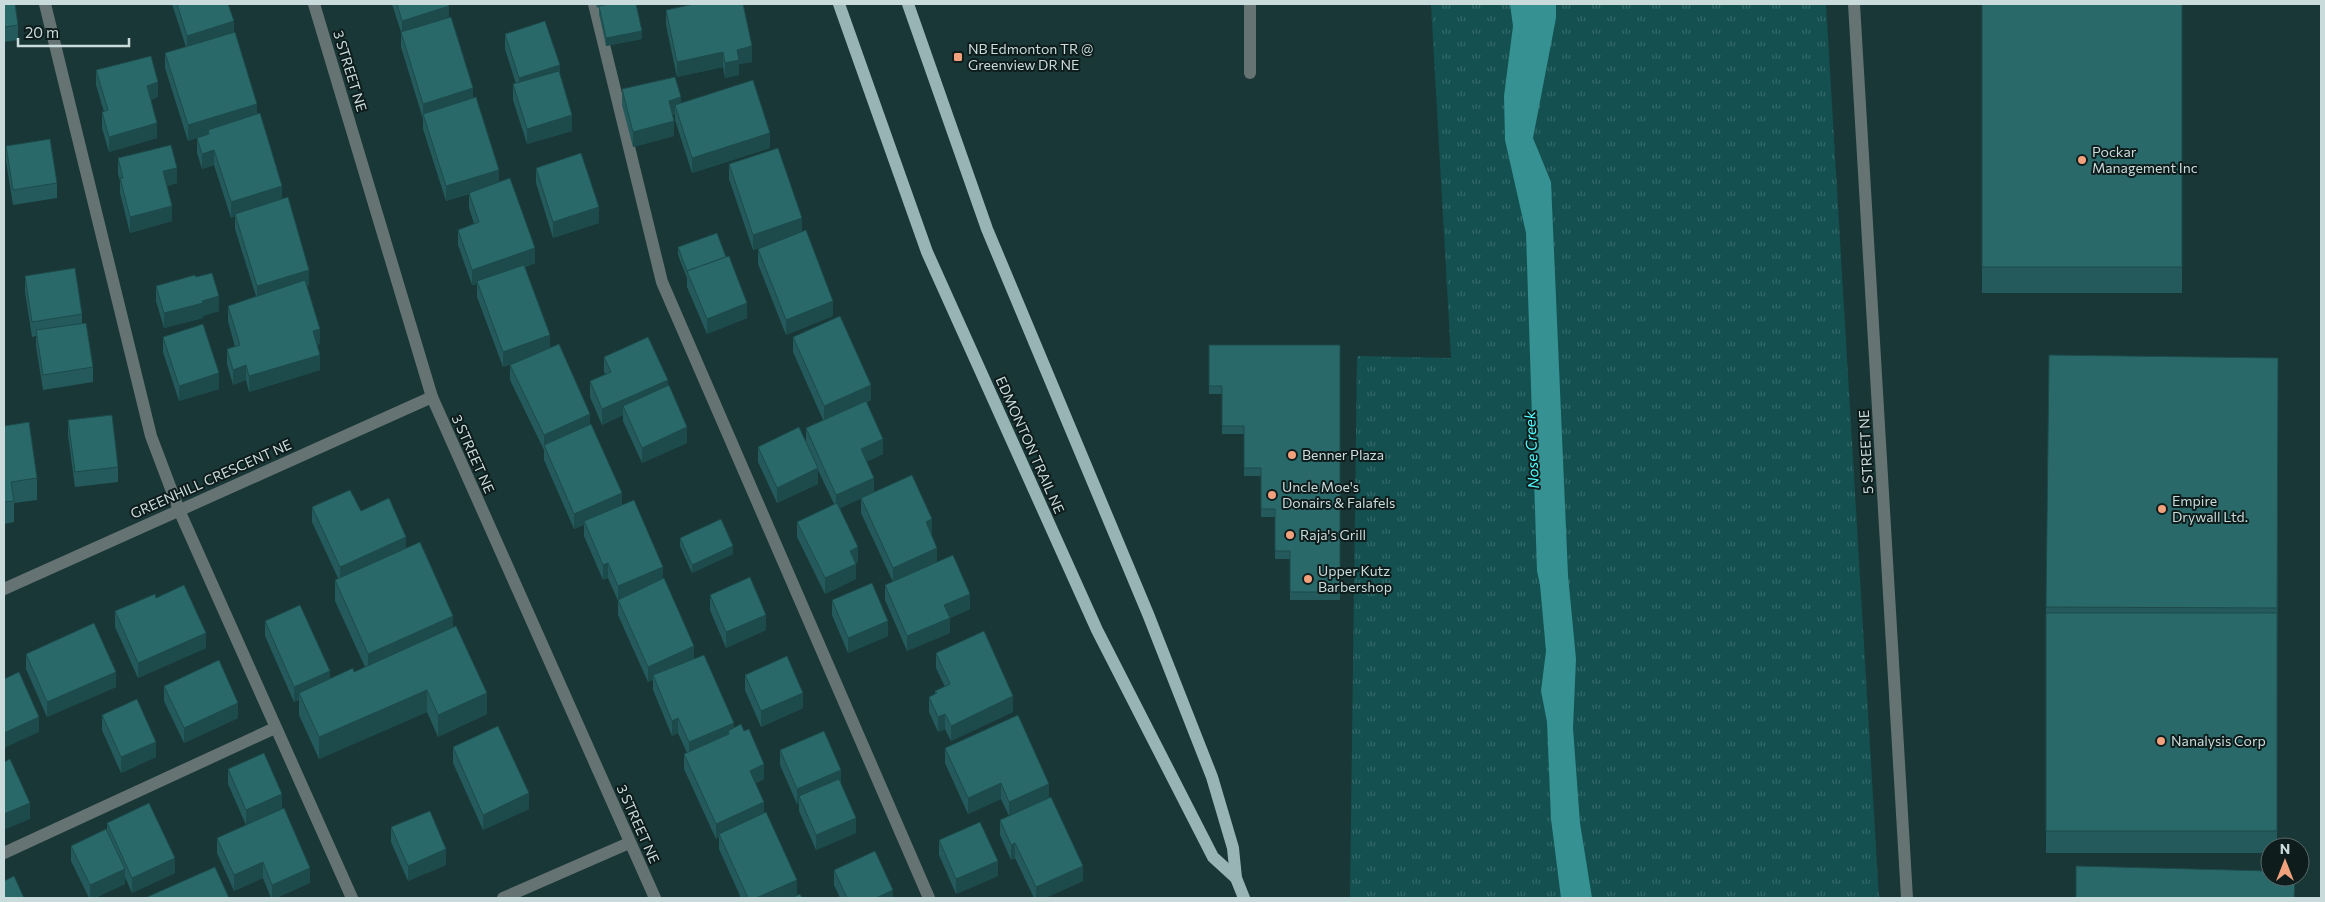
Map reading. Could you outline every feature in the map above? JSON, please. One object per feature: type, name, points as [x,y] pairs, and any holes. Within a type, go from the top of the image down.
[{"type":"main road","name":"EDMONTON TRAIL NE","points":[[839,4],[927,252],[1097,630],[1213,857],[1236,878]]},
{"type":"main road","name":"EDMONTON TRAIL NE","points":[[908,4],[988,229],[1144,605],[1212,777],[1233,848],[1236,878],[1244,898]]},
{"type":"street","points":[[44,4],[151,436],[179,510],[352,898]]},
{"type":"street","name":"3 STREET NE","points":[[314,4],[432,397],[655,898]]},
{"type":"street","points":[[594,4],[662,282],[929,898]]},
{"type":"street","points":[[1250,4],[1250,74]]},
{"type":"street","name":"5 STREET NE","points":[[1854,4],[1907,898]]},
{"type":"street","name":"GREENHILL CRESCENT NE","points":[[4,589],[432,397]]},
{"type":"street","points":[[4,853],[275,728]]},
{"type":"street","points":[[503,898],[629,843]]},
{"type":"green space","points":[[1431,4],[1826,4],[1879,898],[1350,898],[1357,356],[1451,358]]},
{"type":"shaded area","points":[[1510,4],[1556,4],[1556,18],[1533,138],[1551,182],[1568,575],[1576,659],[1573,728],[1580,823],[1592,898],[1561,898],[1551,819],[1547,722],[1541,691],[1546,651],[1537,571],[1526,233],[1505,140],[1504,96],[1513,26]]},
{"type":"building","points":[[4,4],[15,4],[18,25],[4,27]]},
{"type":"building","points":[[177,4],[228,4],[234,21],[187,36]]},
{"type":"building","points":[[397,4],[448,4],[449,6],[402,21]]},
{"type":"building","points":[[636,4],[642,31],[606,38],[599,6]]},
{"type":"building","points":[[694,4],[743,4],[752,46],[737,50],[739,60],[725,63],[723,52],[677,62],[666,10]]},
{"type":"building","name":"Pockar Management Inc","points":[[1982,4],[2182,4],[2182,267],[1982,267]]},
{"type":"building","points":[[451,17],[473,88],[423,104],[401,32]]},
{"type":"building","points":[[545,21],[560,65],[519,78],[505,34]]},
{"type":"building","points":[[235,32],[257,104],[188,125],[165,53]]},
{"type":"building","points":[[151,56],[158,82],[147,86],[157,123],[109,137],[102,112],[108,110],[96,70]]},
{"type":"building","points":[[559,71],[572,115],[527,129],[513,84]]},
{"type":"building","points":[[675,77],[681,97],[669,101],[674,121],[633,132],[622,89]]},
{"type":"building","points":[[753,80],[770,133],[692,158],[675,105]]},
{"type":"building","points":[[476,97],[499,170],[446,186],[423,114]]},
{"type":"building","points":[[260,113],[282,186],[231,202],[214,150],[202,154],[197,138],[209,134],[208,130]]},
{"type":"building","points":[[50,139],[57,183],[13,190],[6,146]]},
{"type":"building","points":[[171,145],[177,168],[163,171],[172,206],[130,217],[120,178],[123,178],[118,158]]},
{"type":"building","points":[[778,148],[802,218],[753,235],[729,164]]},
{"type":"building","points":[[581,153],[599,207],[553,222],[536,168]]},
{"type":"building","points":[[510,178],[535,248],[472,270],[458,230],[479,222],[469,193]]},
{"type":"building","points":[[288,197],[309,270],[257,286],[235,214]]},
{"type":"building","points":[[806,230],[833,301],[786,320],[758,249]]},
{"type":"building","points":[[717,233],[726,257],[687,271],[678,247]]},
{"type":"building","points":[[729,256],[747,303],[707,319],[687,271]]},
{"type":"building","points":[[524,265],[550,335],[503,352],[477,281]]},
{"type":"building","points":[[75,268],[82,314],[32,322],[25,276]]},
{"type":"building","points":[[212,273],[219,296],[202,301],[203,303],[164,313],[156,286],[195,275],[196,277]]},
{"type":"building","points":[[305,280],[320,329],[313,331],[320,355],[249,376],[246,365],[233,370],[227,349],[240,345],[228,306]]},
{"type":"building","points":[[840,316],[871,385],[824,406],[793,337]]},
{"type":"building","points":[[86,323],[93,367],[43,375],[36,330]]},
{"type":"building","points":[[203,324],[219,373],[179,386],[163,337]]},
{"type":"building","points":[[648,337],[668,380],[602,409],[590,381],[611,372],[604,357]]},
{"type":"building","points":[[559,344],[590,414],[544,435],[510,365]]},
{"type":"building","name":"Benner Plaza","points":[[1209,345],[1340,345],[1340,592],[1290,592],[1290,551],[1275,551],[1275,509],[1261,509],[1261,468],[1244,468],[1244,426],[1222,426],[1222,386],[1209,386]]},
{"type":"building","name":"Empire Drywall Ltd.","points":[[2049,355],[2278,358],[2277,608],[2046,607]]},
{"type":"building","points":[[669,385],[687,427],[642,448],[623,406]]},
{"type":"building","points":[[866,401],[883,439],[861,449],[874,478],[836,495],[806,428]]},
{"type":"building","points":[[112,415],[118,467],[75,472],[68,420]]},
{"type":"building","points":[[29,422],[37,478],[11,482],[14,501],[4,502],[4,426]]},
{"type":"building","points":[[591,424],[622,493],[574,514],[544,445]]},
{"type":"building","points":[[799,427],[818,468],[777,488],[758,447]]},
{"type":"building","points":[[912,475],[932,519],[926,522],[937,548],[893,568],[861,498]]},
{"type":"building","points":[[350,490],[361,511],[389,498],[406,537],[340,567],[312,507]]},
{"type":"building","points":[[634,500],[663,567],[618,586],[608,563],[603,565],[584,521]]},
{"type":"building","points":[[837,503],[858,547],[850,551],[856,564],[825,578],[797,522]]},
{"type":"building","points":[[721,519],[733,546],[692,565],[680,538]]},
{"type":"building","points":[[420,542],[453,616],[368,654],[335,580]]},
{"type":"building","points":[[953,555],[970,594],[944,605],[950,618],[907,636],[885,585]]},
{"type":"building","points":[[750,577],[766,615],[726,632],[710,595]]},
{"type":"building","points":[[664,578],[694,646],[648,667],[618,600]]},
{"type":"building","points":[[872,583],[888,621],[848,638],[832,600]]},
{"type":"building","points":[[184,585],[206,633],[138,663],[115,611],[155,594],[156,598]]},
{"type":"building","points":[[300,605],[330,671],[294,687],[265,621]]},
{"type":"building","name":"Nanalysis Corp","points":[[2046,613],[2277,613],[2277,831],[2046,831]]},
{"type":"building","points":[[94,623],[116,672],[47,702],[26,654]]},
{"type":"building","points":[[456,626],[487,693],[438,715],[427,690],[319,737],[299,693],[353,668],[354,672]]},
{"type":"building","points":[[984,631],[1013,696],[951,726],[945,714],[938,717],[929,697],[937,693],[935,691],[950,684],[936,653]]},
{"type":"building","points":[[704,655],[734,723],[689,742],[678,718],[672,721],[653,675]]},
{"type":"building","points":[[787,656],[803,693],[761,711],[745,675]]},
{"type":"building","points":[[219,660],[238,703],[184,728],[164,686]]},
{"type":"building","points":[[19,672],[39,717],[4,733],[4,679]]},
{"type":"building","points":[[137,699],[156,742],[121,757],[102,715]]},
{"type":"building","points":[[1018,715],[1049,784],[1009,802],[1001,783],[968,798],[945,748]]},
{"type":"building","points":[[741,724],[744,731],[749,729],[764,764],[750,771],[764,802],[716,824],[684,754],[729,734],[728,731]]},
{"type":"building","points":[[498,726],[529,793],[483,815],[453,747]]},
{"type":"building","points":[[824,731],[841,770],[797,789],[780,750]]},
{"type":"building","points":[[264,753],[282,794],[246,810],[228,769]]},
{"type":"building","points":[[10,759],[30,803],[4,814],[4,762]]},
{"type":"building","points":[[839,779],[856,818],[816,835],[799,796]]},
{"type":"building","points":[[1051,797],[1083,866],[1036,887],[1015,843],[1011,845],[1000,820]]},
{"type":"building","points":[[149,803],[175,858],[132,878],[107,823]]},
{"type":"building","points":[[284,808],[310,868],[272,885],[263,862],[234,875],[217,838]]},
{"type":"building","points":[[430,811],[446,849],[408,866],[391,827]]},
{"type":"building","points":[[766,812],[797,880],[756,898],[748,898],[719,834]]},
{"type":"building","points":[[980,822],[998,861],[956,879],[939,840]]},
{"type":"building","points":[[106,829],[125,869],[90,885],[71,846]]},
{"type":"building","points":[[875,851],[893,890],[876,898],[847,898],[834,870]]},
{"type":"building","points":[[2076,866],[2260,871],[2260,887],[2295,887],[2294,898],[2076,898]]},
{"type":"building","points":[[215,867],[229,898],[147,898],[147,897]]},
{"type":"building","points":[[14,876],[24,898],[4,898],[4,881]]},
{"type":"building","points":[[800,894],[802,898],[791,898]]},
{"type":"place","name":"NB Edmonton TR @ Greenview DR NE","points":[[958,57]]},
{"type":"place","name":"Pockar Management Inc","points":[[2082,160]]},
{"type":"place","name":"Benner Plaza","points":[[1292,455]]},
{"type":"place","name":"Uncle Moe's Donairs & Falafels","points":[[1272,495]]},
{"type":"place","name":"Empire Drywall Ltd.","points":[[2162,509]]},
{"type":"place","name":"Raja's Grill","points":[[1290,535]]},
{"type":"place","name":"Upper Kutz Barbershop","points":[[1308,579]]},
{"type":"place","name":"Nanalysis Corp","points":[[2161,741]]},
{"type":"water label","name":"Nose Creek","points":[[1532,450]]}]
